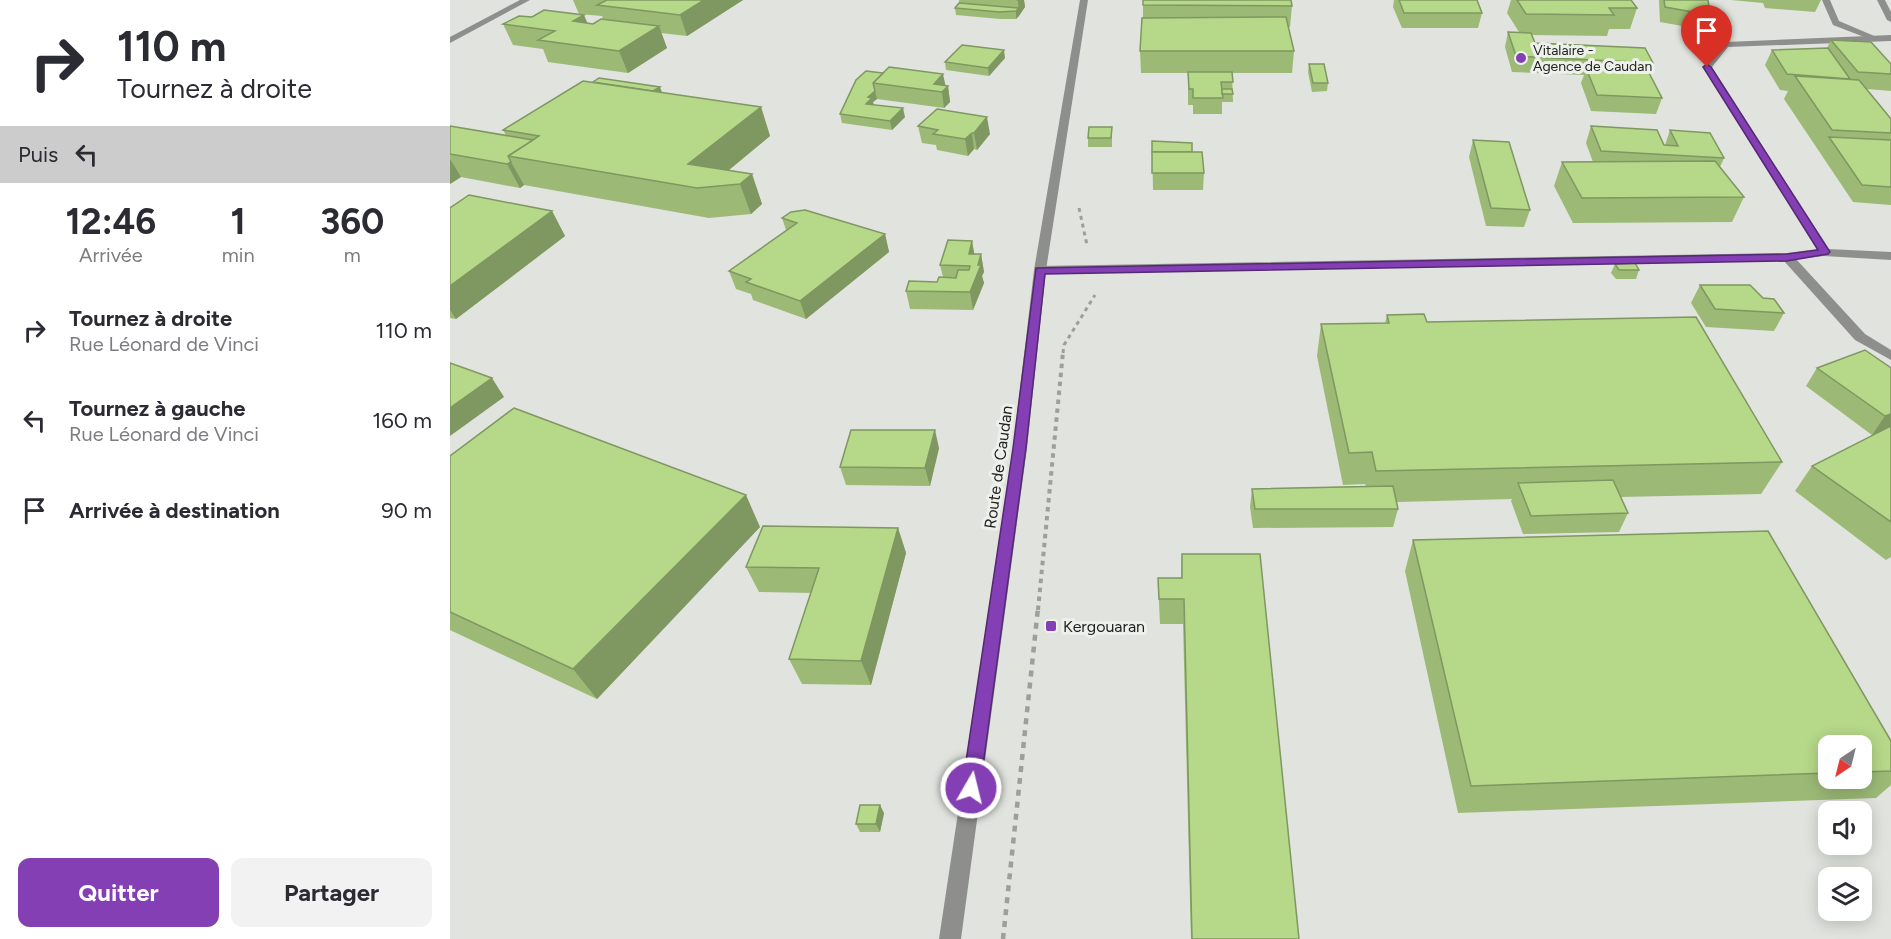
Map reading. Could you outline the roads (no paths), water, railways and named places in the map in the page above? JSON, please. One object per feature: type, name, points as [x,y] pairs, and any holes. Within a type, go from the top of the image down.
[{"type":"street","points":[[450,40],[526,0]]},
{"type":"street","name":"Route de Caudan","points":[[950,939],[1020,448],[1040,270],[1084,0]]},
{"type":"street","points":[[1826,0],[1836,23],[1875,39]]},
{"type":"street","points":[[1881,0],[1891,20]]},
{"type":"street","points":[[1824,252],[1707,67],[1726,45],[1891,38]]},
{"type":"street","points":[[1040,270],[1787,257],[1824,252],[1891,256]]},
{"type":"street","points":[[1787,257],[1860,337],[1891,356]]},
{"type":"place","name":"Vitalaire - Agence de Caudan","points":[[1521,58]]},
{"type":"place","name":"Kergouaran","points":[[1051,626]]}]
